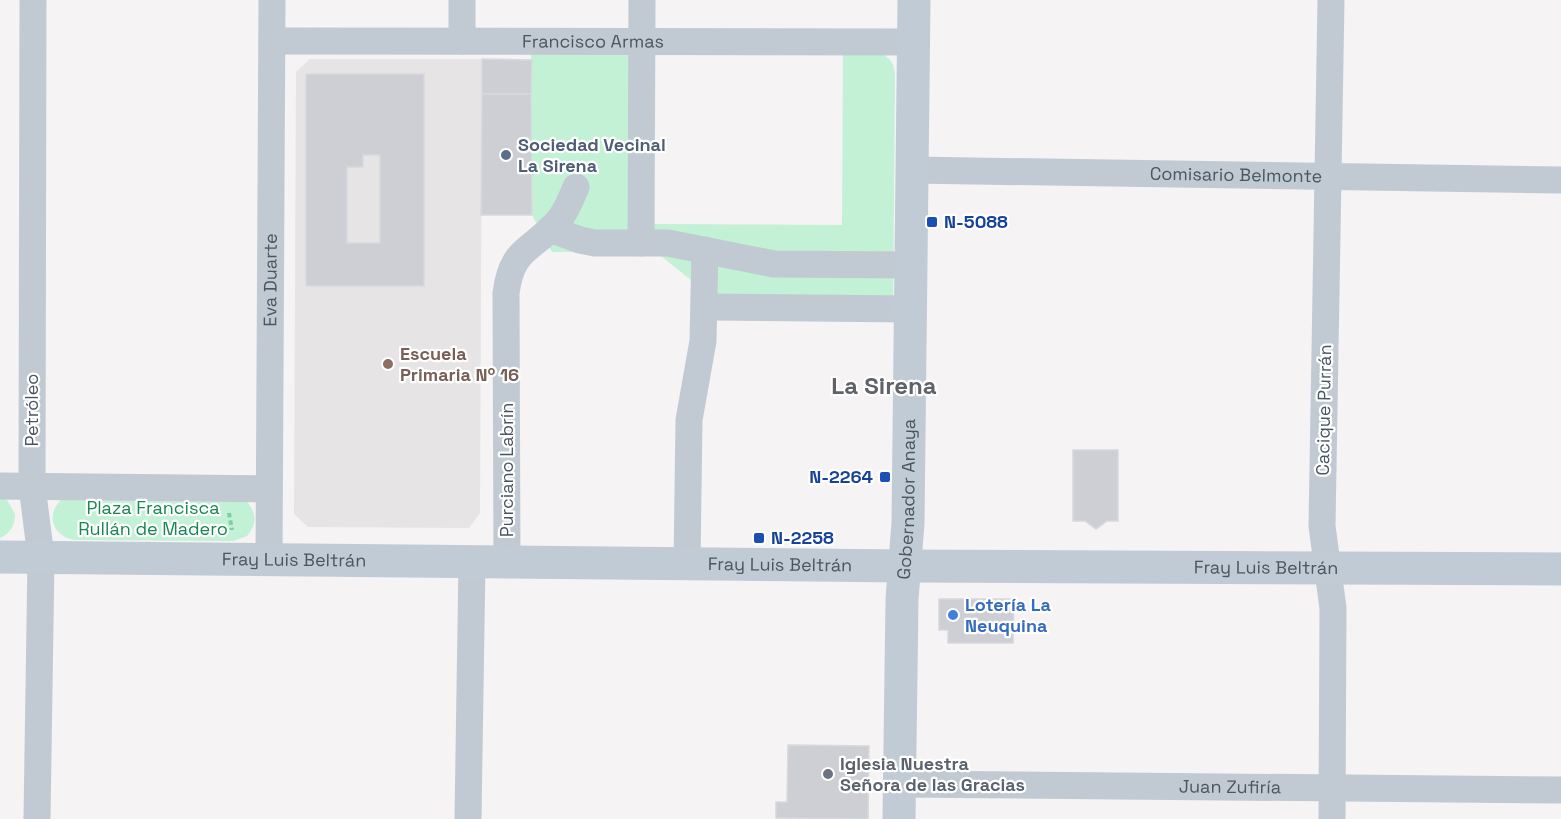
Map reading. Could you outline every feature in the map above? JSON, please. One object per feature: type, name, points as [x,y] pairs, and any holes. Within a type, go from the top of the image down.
[{"type":"main road","name":"Gobernador Anaya","points":[[899,819],[902,611],[908,523],[914,0]]},
{"type":"main road","name":"Fray Luis Beltrán","points":[[0,557],[905,566],[1561,569]]},
{"type":"street","name":"Petróleo","points":[[33,0],[32,486],[41,558],[37,819]]},
{"type":"street","name":"Eva Duarte","points":[[269,560],[272,0]]},
{"type":"street","points":[[462,0],[462,41]]},
{"type":"street","points":[[641,243],[642,0]]},
{"type":"street","name":"Cacique Purrán","points":[[1331,0],[1322,526],[1334,619],[1332,819]]},
{"type":"street","name":"Francisco Armas","points":[[272,41],[913,42]]},
{"type":"street","name":"Comisario Belmonte","points":[[912,170],[1561,180]]},
{"type":"street","name":"Purciano Labrín","points":[[507,562],[506,293],[510,270],[522,252],[565,213],[576,187]]},
{"type":"street","points":[[550,229],[595,243],[668,243],[774,264],[911,265]]},
{"type":"street","points":[[687,564],[689,420],[703,341],[705,250]]},
{"type":"street","points":[[705,307],[910,309]]},
{"type":"street","points":[[0,486],[269,489]]},
{"type":"street","points":[[468,819],[472,561]]},
{"type":"street","name":"Juan Zufiría","points":[[900,784],[1561,790]]},
{"type":"shaded area","name":"Escuela Primaria Nº 16","points":[[310,59],[482,59],[480,513],[469,528],[308,527],[294,514],[296,72]]},
{"type":"green space","points":[[531,51],[650,51],[650,224],[842,225],[843,53],[881,54],[890,59],[895,74],[893,316],[731,312],[656,252],[552,252],[532,215]]},
{"type":"green space","points":[[0,496],[7,500],[15,514],[12,528],[0,538]]},
{"type":"green space","name":"Plaza Francisca Rullán de Madero","points":[[61,500],[247,502],[253,510],[254,523],[247,536],[233,541],[74,540],[56,530],[54,524],[53,512]]},
{"type":"building","points":[[482,59],[532,60],[531,94],[482,94]]},
{"type":"building","points":[[306,74],[424,74],[424,286],[306,286]],"holes":[[[363,155],[380,155],[380,243],[347,243],[347,167],[363,167]]]},
{"type":"building","name":"Sociedad Vecinal La Sirena","points":[[482,94],[531,94],[532,215],[481,215]]},
{"type":"building","points":[[1073,450],[1118,450],[1118,521],[1107,521],[1096,529],[1085,521],[1073,521]]},
{"type":"building","points":[[939,599],[1014,599],[1013,643],[948,643],[948,630],[939,630]]},
{"type":"building","name":"Iglesia Nuestra Señora de las Gracias","points":[[788,745],[869,746],[868,819],[776,818],[776,802],[787,802]]},
{"type":"place","name":"Sociedad Vecinal La Sirena","points":[[506,155]]},
{"type":"place","name":"N-5088","points":[[932,222]]},
{"type":"place","name":"Escuela Primaria Nº 16","points":[[388,364]]},
{"type":"place","name":"N-2264","points":[[885,477]]},
{"type":"place","name":"N-2258","points":[[759,538]]},
{"type":"place","name":"Lotería La Neuquina","points":[[953,615]]},
{"type":"place","name":"Iglesia Nuestra Señora de las Gracias","points":[[828,774]]},
{"type":"district","name":"La Sirena","points":[[884,386]]}]
